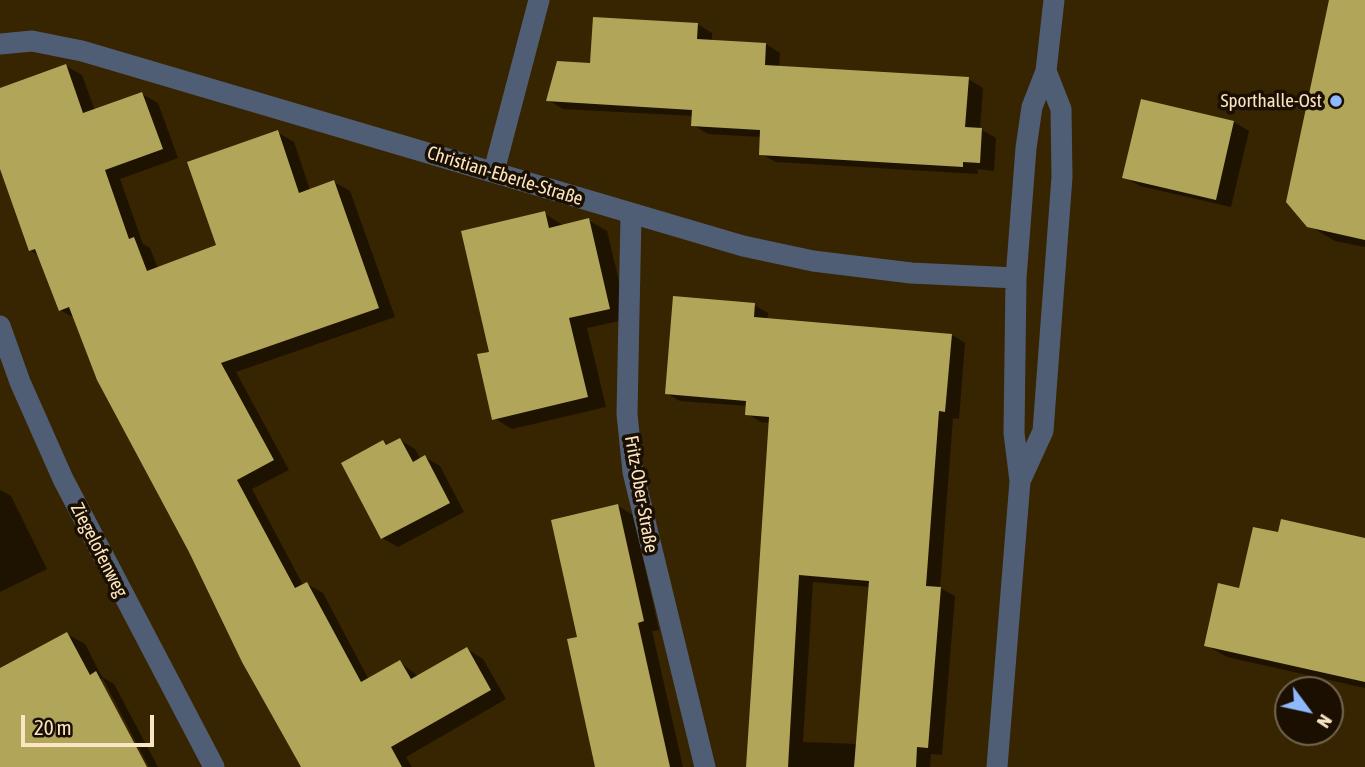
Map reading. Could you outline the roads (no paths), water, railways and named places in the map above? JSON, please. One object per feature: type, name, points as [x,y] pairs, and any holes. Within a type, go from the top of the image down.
[{"type":"street","points":[[494,171],[539,0]]},
{"type":"street","points":[[997,767],[1020,481],[1014,433],[1016,278],[1026,148],[1032,107],[1046,71],[1054,0]]},
{"type":"street","name":"Christian-Eberle-Straße","points":[[0,44],[32,41],[82,51],[743,246],[813,261],[911,273],[1016,278]]},
{"type":"street","points":[[1020,481],[1043,430],[1062,177],[1061,109],[1046,71]]},
{"type":"street","name":"Fritz-Ober-Straße","points":[[631,215],[627,414],[633,472],[705,767]]},
{"type":"street","name":"Ziegelofenweg","points":[[0,326],[10,386],[63,479],[214,767]]},
{"type":"place","name":"Sporthalle-Ost","points":[[1336,101]]}]
